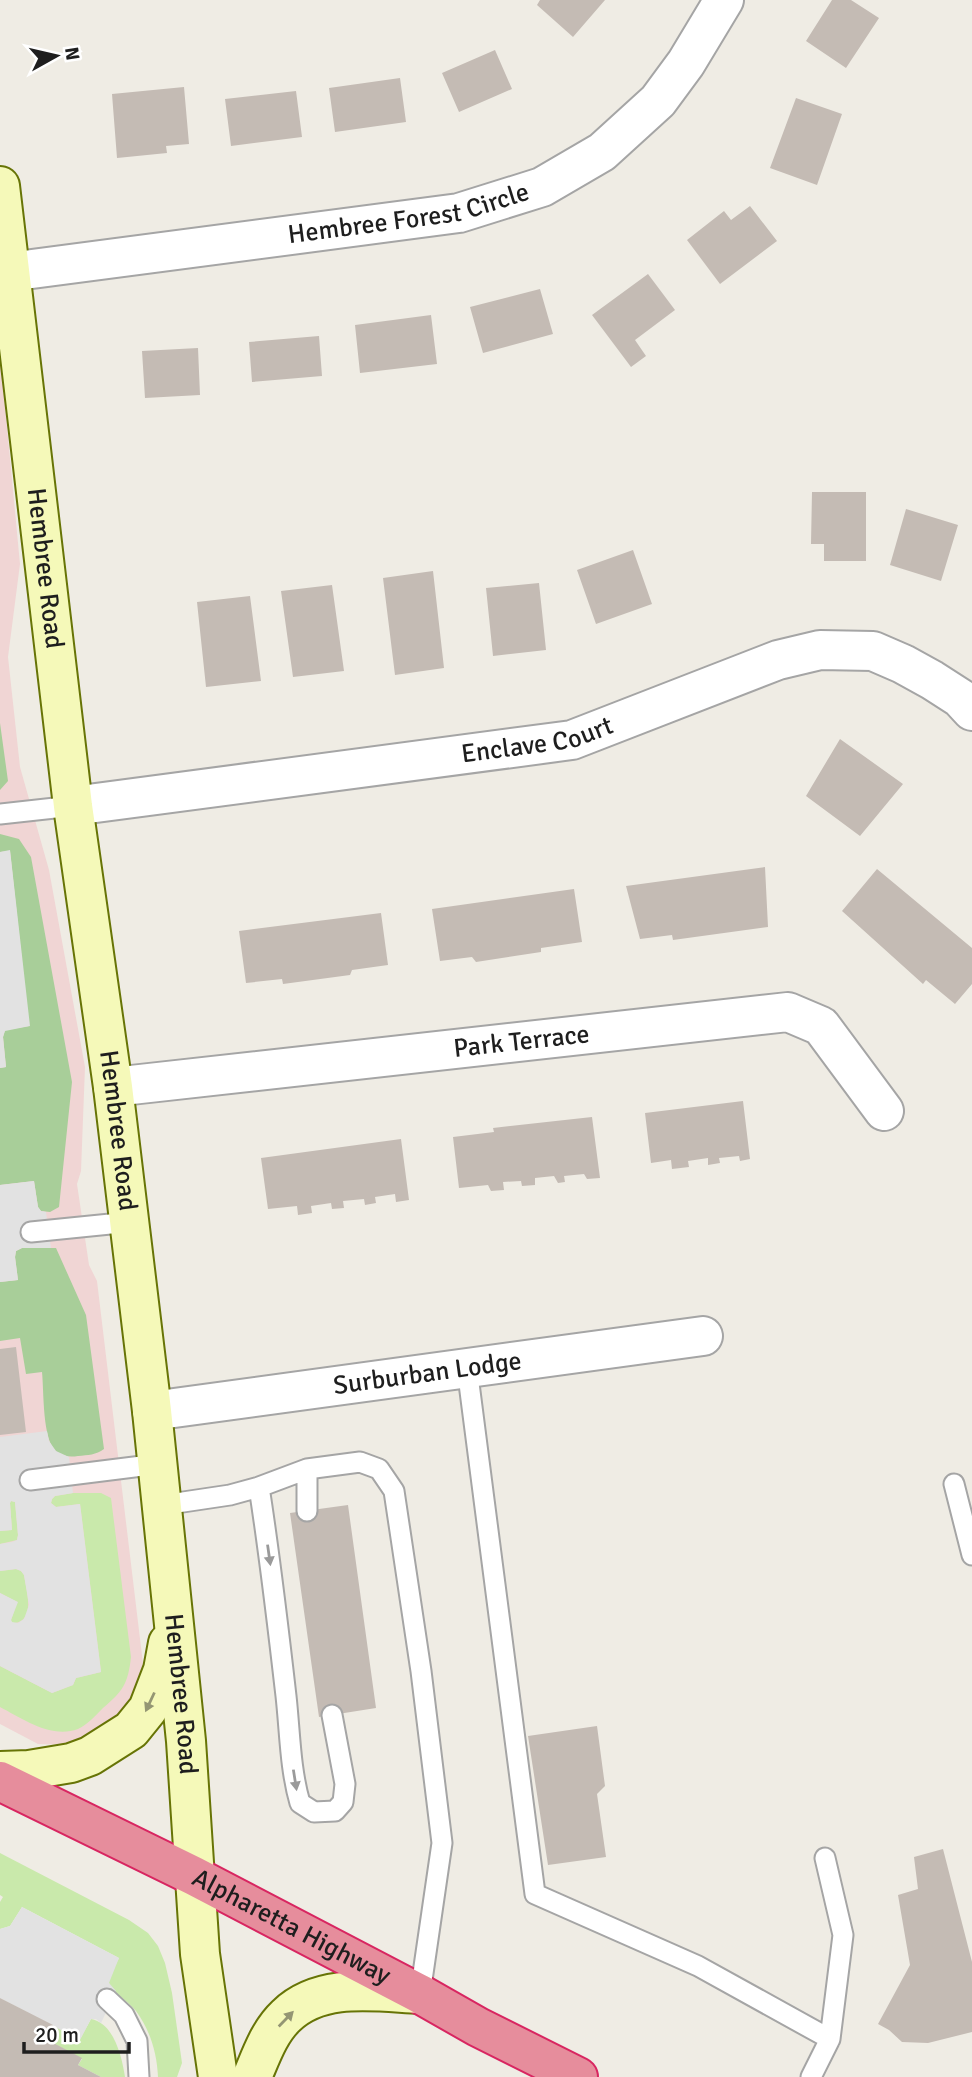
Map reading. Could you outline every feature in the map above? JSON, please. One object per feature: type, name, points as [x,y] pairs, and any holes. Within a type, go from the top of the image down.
[{"type":"highway","name":"Alpharetta Highway","points":[[0,1781],[194,1876],[578,2077]]},
{"type":"street","name":"Hembree Forest Circle","points":[[9,272],[459,213],[542,187],[602,152],[658,101],[686,63],[724,0]]},
{"type":"street","name":"Hembree Road","points":[[0,186],[73,806],[113,1087],[163,1505],[186,1741],[200,1954],[218,2077]]},
{"type":"street","name":"Enclave Court","points":[[73,806],[572,740],[778,660],[820,650],[873,651],[932,680],[960,698],[972,710]]},
{"type":"street","name":"Park Terrace","points":[[113,1087],[788,1012],[821,1026],[884,1111]]},
{"type":"street","name":"Surburban Lodge","points":[[152,1411],[703,1336]]},
{"type":"street","points":[[0,1771],[29,1770],[71,1763],[90,1756],[131,1730],[148,1709],[163,1670],[173,1613]]},
{"type":"street","points":[[251,2077],[267,2042],[286,2016],[312,1998],[355,1990],[420,1994]]},
{"type":"lane","points":[[0,814],[73,806]]},
{"type":"lane","points":[[31,1232],[130,1222]]},
{"type":"lane","points":[[467,1368],[534,1894],[698,1966],[830,2039]]},
{"type":"lane","points":[[163,1505],[230,1495],[307,1469],[360,1462],[379,1469],[394,1491],[421,1671],[442,1843],[420,1994]]},
{"type":"lane","points":[[30,1480],[158,1464]]},
{"type":"lane","points":[[307,1469],[307,1511]]},
{"type":"lane","points":[[954,1484],[972,1555]]},
{"type":"lane","points":[[259,1487],[275,1601],[294,1783],[300,1803],[314,1812],[335,1811],[343,1802],[345,1784],[332,1715]]},
{"type":"lane","points":[[811,2077],[830,2039],[843,1934],[825,1858]]},
{"type":"lane","points":[[107,2000],[124,2015],[137,2041],[139,2077]]},
{"type":"shaded area","points":[[0,353],[20,564],[8,657],[20,767],[49,870],[85,1067],[81,1171],[77,1184],[89,1265],[97,1281],[144,1672],[137,1698],[106,1728],[68,1745],[38,1744],[0,1724]]},
{"type":"shaded area","points":[[10,850],[30,1026],[5,1031],[3,1037],[6,1067],[0,1068],[0,852]]},
{"type":"shaded area","points":[[34,1181],[38,1207],[46,1212],[51,1248],[22,1248],[16,1251],[18,1280],[0,1282],[0,1185]]},
{"type":"shaded area","points":[[47,1431],[49,1441],[56,1451],[69,1457],[73,1493],[55,1496],[51,1503],[56,1507],[80,1504],[101,1672],[76,1678],[73,1685],[52,1693],[0,1666],[0,1593],[18,1602],[12,1622],[18,1623],[24,1619],[29,1605],[21,1571],[0,1571],[0,1544],[17,1540],[18,1535],[15,1502],[11,1501],[12,1530],[0,1531],[0,1437]]},
{"type":"shaded area","points":[[22,1907],[119,1958],[109,1983],[116,1991],[101,2023],[91,2019],[80,2040],[0,1998],[0,1929],[10,1926]]},
{"type":"green space","points":[[0,723],[8,781],[0,790]]},
{"type":"green space","points":[[0,834],[19,839],[31,857],[72,1082],[59,1207],[50,1212],[41,1211],[38,1207],[34,1181],[0,1185],[0,1068],[6,1067],[3,1037],[5,1030],[29,1026],[10,851],[0,852]]},
{"type":"green space","points":[[22,1248],[56,1248],[86,1315],[104,1449],[98,1452],[68,1456],[57,1452],[52,1446],[46,1427],[42,1372],[26,1374],[20,1338],[0,1341],[0,1282],[18,1280],[15,1257],[16,1251]]},
{"type":"green space","points":[[101,1493],[111,1498],[131,1657],[126,1681],[115,1697],[78,1729],[58,1731],[28,1722],[0,1707],[0,1666],[52,1693],[73,1685],[76,1678],[101,1672],[80,1504],[56,1507],[51,1503],[55,1496]]},
{"type":"green space","points":[[11,1501],[15,1502],[17,1540],[0,1544],[0,1531],[12,1530]]},
{"type":"green space","points":[[16,1569],[24,1575],[28,1604],[25,1617],[20,1622],[12,1623],[17,1602],[0,1593],[0,1571]]},
{"type":"green space","points":[[0,1853],[129,1920],[148,1933],[158,1946],[165,1963],[172,1993],[182,2063],[177,2077],[158,2077],[154,2051],[145,2026],[136,2011],[110,1986],[109,1977],[119,1958],[22,1907],[10,1926],[0,1929],[0,1902],[3,1897],[0,1895]]},
{"type":"green space","points":[[91,2019],[106,2027],[116,2042],[125,2077],[101,2077],[78,2065],[82,2059],[46,2039],[53,2025],[80,2039]]},
{"type":"building","points":[[540,0],[605,0],[573,37],[537,5]]},
{"type":"building","points":[[832,0],[851,0],[879,18],[846,68],[806,41]]},
{"type":"building","points":[[495,50],[512,89],[459,112],[442,73]]},
{"type":"building","points":[[400,78],[406,122],[335,132],[329,88]]},
{"type":"building","points":[[184,87],[189,144],[166,146],[167,153],[117,158],[112,94]]},
{"type":"building","points":[[296,91],[302,137],[231,146],[225,99]]},
{"type":"building","points":[[796,98],[842,114],[817,185],[770,168]]},
{"type":"building","points":[[750,206],[777,241],[720,284],[687,240],[724,211],[731,220]]},
{"type":"building","points":[[648,274],[675,310],[635,340],[646,356],[631,367],[592,315]]},
{"type":"building","points":[[540,289],[553,334],[483,353],[470,307]]},
{"type":"building","points":[[431,315],[437,364],[360,373],[355,325]]},
{"type":"building","points":[[319,336],[322,376],[252,382],[249,342]]},
{"type":"building","points":[[198,348],[200,395],[145,398],[142,351]]},
{"type":"building","points":[[812,492],[866,492],[866,561],[824,561],[824,544],[811,544]]},
{"type":"building","points":[[906,509],[958,525],[941,581],[890,565]]},
{"type":"building","points":[[633,550],[652,604],[596,624],[577,570]]},
{"type":"building","points":[[433,571],[444,668],[395,675],[383,578]]},
{"type":"building","points":[[539,583],[546,650],[493,656],[486,588]]},
{"type":"building","points":[[332,585],[344,671],[293,677],[281,591]]},
{"type":"building","points":[[250,596],[261,681],[206,687],[197,602]]},
{"type":"building","points":[[840,739],[903,784],[860,836],[806,796]]},
{"type":"building","points":[[765,867],[768,927],[673,940],[672,935],[640,939],[626,886]]},
{"type":"building","points":[[877,869],[972,948],[972,984],[955,1004],[926,980],[923,984],[842,911]]},
{"type":"building","points":[[574,889],[582,942],[541,948],[541,952],[476,962],[472,957],[440,961],[432,909]]},
{"type":"building","points":[[381,913],[388,965],[352,970],[350,975],[283,984],[282,979],[246,983],[239,931]]},
{"type":"building","points":[[743,1101],[750,1159],[740,1161],[739,1156],[719,1158],[720,1163],[708,1165],[708,1158],[688,1161],[689,1167],[672,1169],[671,1160],[651,1163],[645,1113]]},
{"type":"building","points":[[592,1117],[600,1178],[587,1179],[584,1174],[564,1176],[565,1182],[558,1183],[554,1176],[535,1178],[535,1185],[522,1186],[521,1181],[503,1182],[504,1190],[491,1191],[488,1185],[459,1188],[453,1137],[494,1132],[493,1128]]},
{"type":"building","points":[[401,1139],[409,1200],[396,1202],[395,1194],[375,1197],[376,1203],[365,1205],[364,1199],[343,1201],[344,1208],[332,1209],[331,1203],[311,1206],[312,1213],[298,1215],[297,1206],[268,1209],[261,1158]]},
{"type":"building","points":[[16,1347],[26,1432],[0,1435],[0,1349]]},
{"type":"building","points":[[348,1505],[376,1708],[319,1717],[290,1513]]},
{"type":"building","points":[[597,1726],[605,1786],[597,1794],[606,1857],[548,1865],[528,1736]]},
{"type":"building","points":[[943,1849],[972,1962],[972,2032],[928,2043],[902,2042],[878,2024],[910,1965],[898,1895],[918,1889],[914,1857]]},
{"type":"building","points":[[0,1998],[53,2025],[46,2039],[82,2058],[78,2065],[101,2077],[0,2077]]}]
